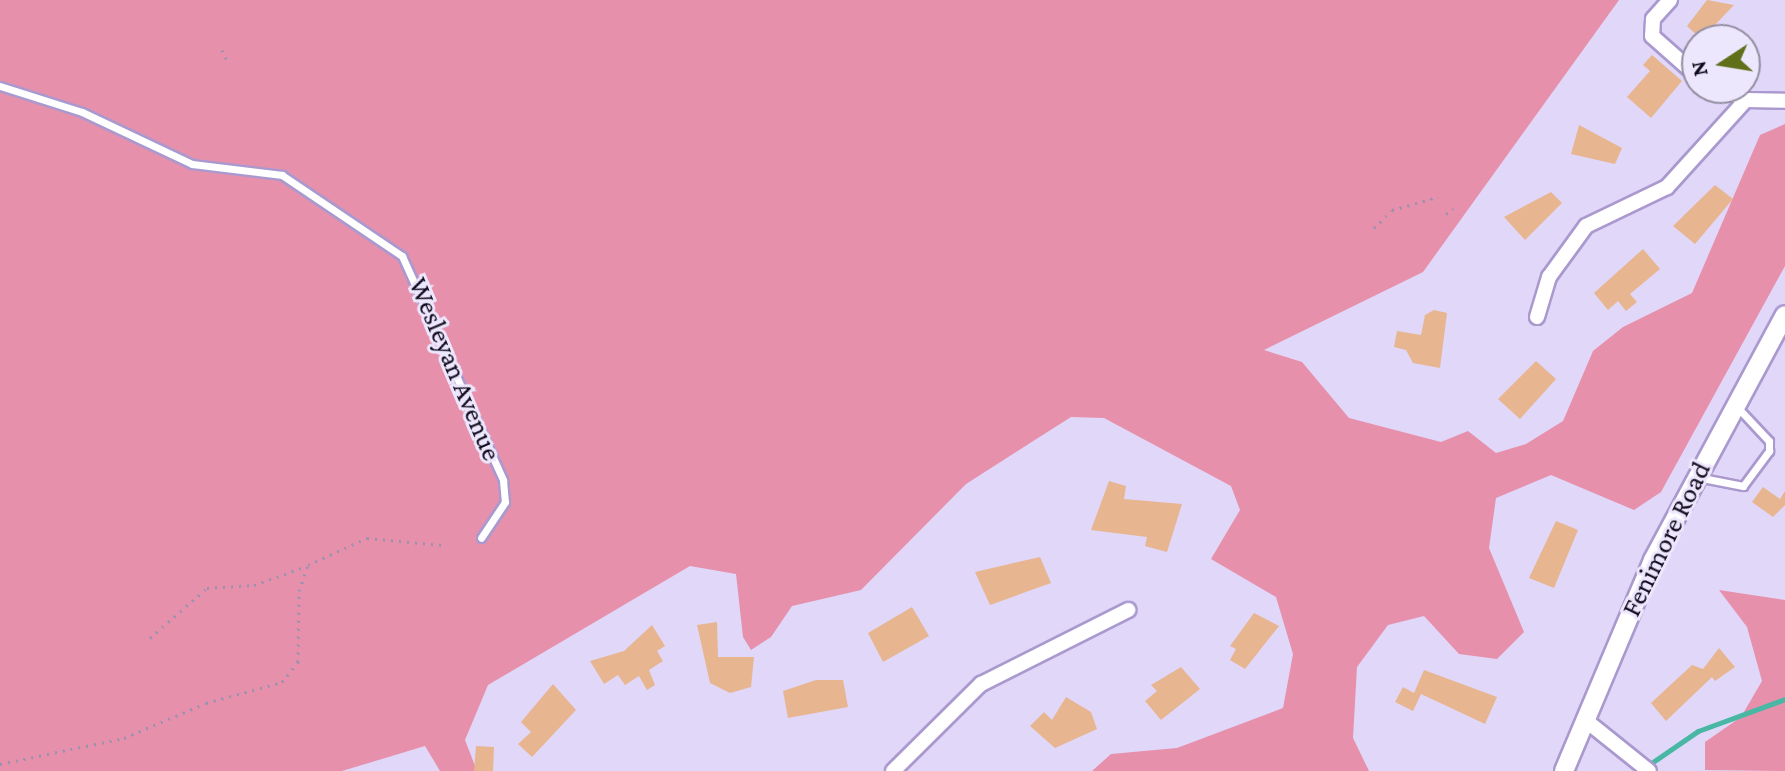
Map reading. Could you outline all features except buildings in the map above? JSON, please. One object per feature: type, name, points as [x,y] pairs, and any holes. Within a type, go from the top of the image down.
[{"type":"street","points":[[1670,0],[1653,19],[1652,36],[1681,62]]},
{"type":"street","points":[[1761,100],[1785,101]]},
{"type":"street","points":[[1537,317],[1549,277],[1586,226],[1667,187],[1742,104]]},
{"type":"street","name":"Fenimore Road","points":[[1564,771],[1584,719],[1695,475],[1785,315]]},
{"type":"street","points":[[893,771],[981,684],[1128,610]]},
{"type":"street","points":[[1584,719],[1635,756],[1649,771]]},
{"type":"lane","name":"Wesleyan Avenue","points":[[0,86],[82,112],[192,164],[290,178],[402,256],[503,480],[505,502],[481,538]]},
{"type":"lane","points":[[1695,475],[1743,486],[1769,451],[1769,441],[1733,405]]},
{"type":"path","points":[[222,50],[227,61]]},
{"type":"path","points":[[1374,228],[1392,210],[1438,197]]},
{"type":"path","points":[[1446,214],[1453,209]]},
{"type":"path","points":[[150,638],[207,588],[254,585],[367,538],[442,545]]},
{"type":"path","points":[[0,764],[124,738],[191,708],[282,682],[298,662],[299,591],[308,565]]},
{"type":"shaded area","points":[[0,0],[1619,0],[1423,272],[1264,350],[1302,362],[1349,418],[1441,442],[1468,431],[1496,453],[1526,444],[1563,421],[1593,351],[1623,327],[1692,293],[1760,135],[1785,124],[1785,266],[1661,492],[1634,510],[1551,475],[1496,498],[1489,548],[1524,632],[1497,659],[1459,654],[1424,616],[1388,625],[1357,667],[1353,738],[1369,771],[1092,771],[1111,754],[1177,748],[1283,708],[1293,654],[1276,597],[1211,559],[1240,510],[1231,486],[1104,418],[1071,417],[966,484],[861,590],[792,606],[771,637],[751,650],[743,637],[736,574],[690,566],[488,685],[465,740],[477,771],[440,771],[425,746],[342,771],[0,771]]},
{"type":"shaded area","points":[[1719,590],[1785,600],[1785,771],[1705,770],[1705,742],[1741,717],[1762,681],[1747,627]]},
{"type":"waterway","points":[[1647,766],[1698,731],[1785,699]]}]
